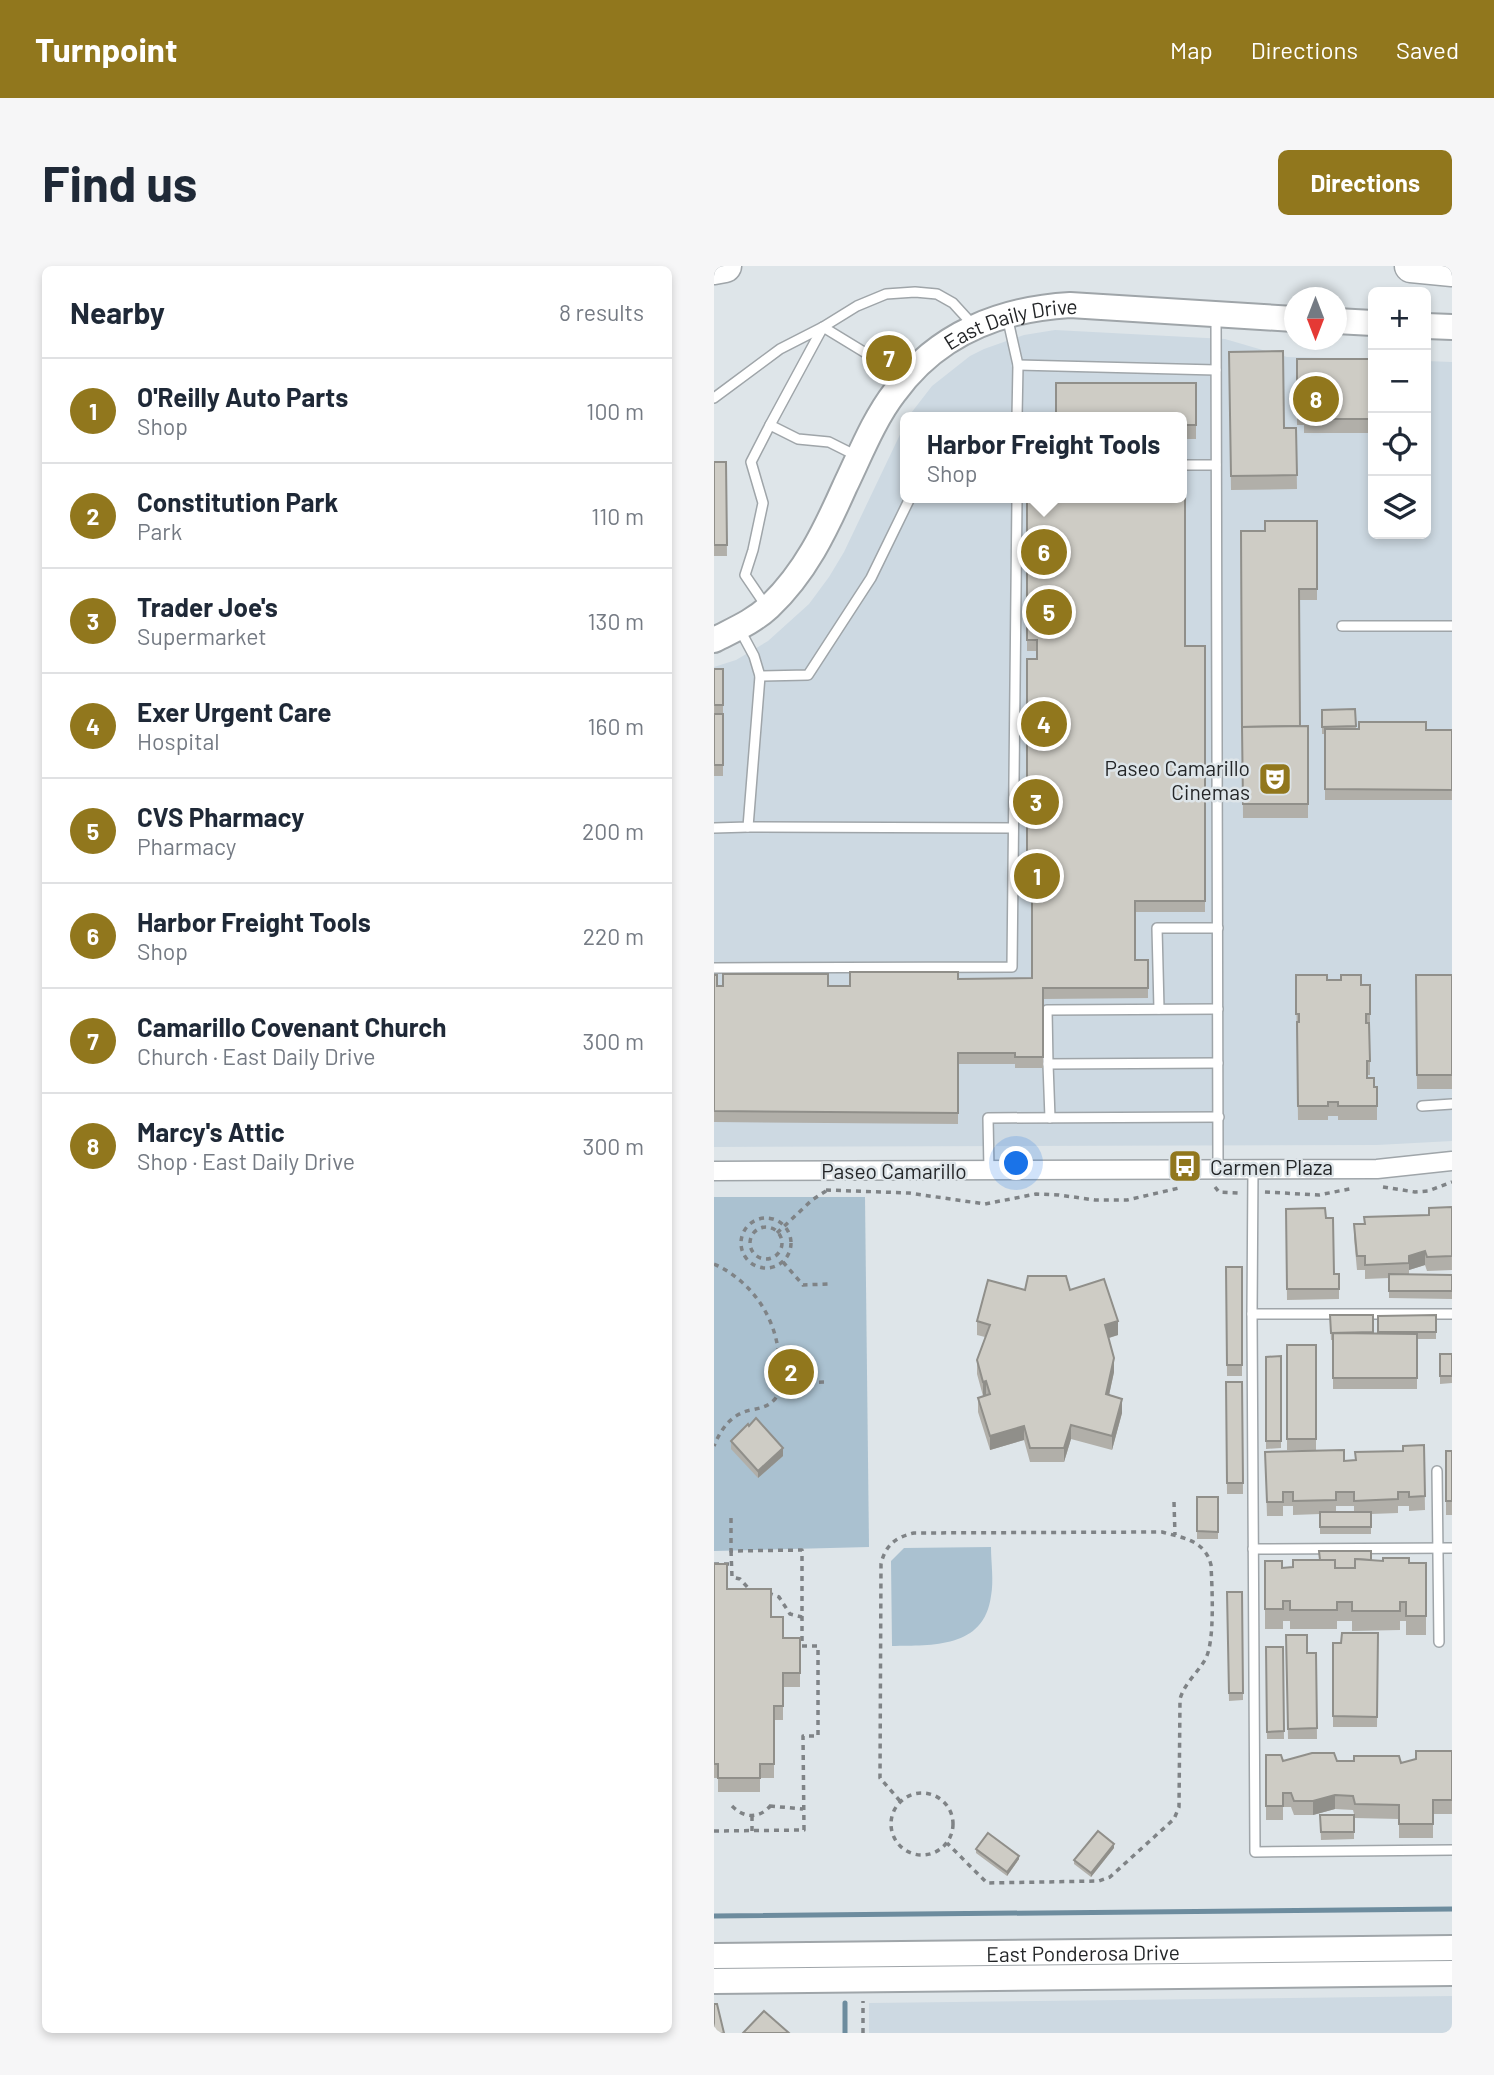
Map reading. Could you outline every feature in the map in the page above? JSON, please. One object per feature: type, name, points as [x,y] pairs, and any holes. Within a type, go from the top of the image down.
[{"type":"highway","points":[[714,268],[725,266]]},
{"type":"highway","points":[[1410,266],[1452,270]]},
{"type":"main road","name":"East Daily Drive","points":[[714,640],[767,609],[794,580],[816,547],[859,457],[894,393],[933,350],[975,327],[1006,315],[1049,306],[1070,305],[1284,318]]},
{"type":"main road","points":[[1347,322],[1368,323]]},
{"type":"main road","points":[[1431,326],[1452,327]]},
{"type":"main road","name":"East Ponderosa Drive","points":[[714,1956],[1452,1948]]},
{"type":"main road","name":"East Ponderosa Drive","points":[[714,1981],[1452,1973]]},
{"type":"street","name":"Paseo Camarillo","points":[[714,1171],[1377,1169],[1452,1161]]},
{"type":"lane","points":[[714,398],[780,349],[858,306],[886,294],[937,294],[953,303],[975,327]]},
{"type":"lane","points":[[1216,314],[1218,1170]]},
{"type":"lane","points":[[1006,315],[1018,365],[1017,412]]},
{"type":"lane","points":[[823,327],[906,378]]},
{"type":"lane","points":[[767,609],[745,575],[763,503],[751,462],[823,327]]},
{"type":"lane","points":[[1018,365],[1216,370]]},
{"type":"lane","points":[[770,425],[798,439],[829,442],[859,457]]},
{"type":"lane","points":[[1187,465],[1216,465]]},
{"type":"lane","points":[[760,676],[808,675],[871,578],[907,503]]},
{"type":"lane","points":[[714,968],[1012,967],[1017,503]]},
{"type":"lane","points":[[1342,626],[1452,626]]},
{"type":"lane","points":[[738,628],[754,656],[760,676],[748,827]]},
{"type":"lane","points":[[714,828],[1013,828]]},
{"type":"lane","points":[[1159,1009],[1157,928],[1218,928]]},
{"type":"lane","points":[[1050,1118],[1047,1010],[1218,1009]]},
{"type":"lane","points":[[1048,1064],[1218,1063]]},
{"type":"lane","points":[[1422,1106],[1452,1104]]},
{"type":"lane","points":[[989,1170],[988,1118],[1219,1117]]},
{"type":"lane","points":[[1253,1169],[1255,1852],[1452,1850]]},
{"type":"lane","points":[[1252,1314],[1452,1314]]},
{"type":"lane","points":[[1437,1471],[1439,1642]]},
{"type":"lane","points":[[1253,1549],[1452,1548]]},
{"type":"path","points":[[1375,1187],[1415,1192],[1428,1191],[1452,1182]]},
{"type":"path","points":[[816,1190],[909,1193],[985,1204],[1036,1194],[1095,1200],[1127,1199],[1180,1187]]},
{"type":"path","points":[[1203,1187],[1214,1187],[1219,1192],[1271,1191],[1319,1195],[1356,1188]]},
{"type":"path","points":[[777,1233],[811,1200],[828,1190]]},
{"type":"path","points":[[767,1218],[784,1226],[791,1244],[789,1254],[783,1262],[775,1267],[765,1268],[755,1266],[747,1260],[740,1242],[749,1225],[767,1218]]},
{"type":"path","points":[[768,1228],[777,1233],[782,1245],[776,1256],[764,1259],[753,1253],[750,1241],[756,1231],[768,1228]]},
{"type":"path","points":[[783,1262],[803,1285],[828,1284]]},
{"type":"path","points":[[714,1264],[745,1284],[757,1296],[766,1312],[778,1344],[779,1383],[774,1400],[764,1407],[731,1419],[720,1432],[714,1446]]},
{"type":"path","points":[[779,1383],[829,1382]]},
{"type":"path","points":[[1174,1502],[1175,1535]]},
{"type":"path","points":[[731,1514],[732,1577],[740,1579],[748,1589],[776,1596],[790,1614],[802,1617]]},
{"type":"path","points":[[900,1801],[880,1778],[881,1564],[889,1545],[903,1535],[914,1532],[1162,1532],[1198,1543],[1207,1553],[1211,1565],[1209,1651],[1183,1688],[1180,1699],[1177,1816],[1110,1878],[1099,1881],[987,1883],[947,1843]]},
{"type":"path","points":[[714,1832],[804,1830],[803,1736],[818,1736],[818,1646],[802,1646],[802,1550],[731,1551]]},
{"type":"path","points":[[714,1564],[731,1564]]},
{"type":"path","points":[[916,1793],[934,1795],[942,1800],[952,1814],[954,1823],[947,1843],[928,1856],[919,1856],[902,1849],[890,1826],[900,1801],[916,1793]]},
{"type":"path","points":[[732,1806],[740,1813],[752,1816],[763,1813],[771,1805],[804,1809]]},
{"type":"path","points":[[752,1816],[752,1831]]},
{"type":"path","points":[[863,1995],[863,2033]]},
{"type":"shaded area","points":[[1055,330],[1225,339],[1287,357],[1368,359],[1368,539],[1431,539],[1431,361],[1452,362],[1452,1141],[1377,1145],[714,1147],[714,667],[736,660],[768,641],[809,604],[844,552],[900,435],[900,503],[1187,503],[1187,412],[912,412],[932,386],[970,356],[1024,335]]},
{"type":"shaded area","points":[[714,1197],[865,1197],[869,1547],[714,1551]]},
{"type":"shaded area","points":[[991,1547],[991,1596],[986,1613],[978,1626],[967,1635],[939,1644],[892,1646],[891,1561],[904,1548]]},
{"type":"shaded area","points":[[1452,1996],[1452,2033],[869,2033],[869,2003]]},
{"type":"building","points":[[1283,351],[1284,428],[1296,428],[1297,475],[1231,476],[1229,352]]},
{"type":"building","points":[[1297,359],[1368,359],[1368,419],[1304,419],[1304,411],[1297,411]]},
{"type":"building","points":[[1056,383],[1196,383],[1196,425],[1187,425],[1187,412],[1056,412]]},
{"type":"building","points":[[714,462],[726,462],[727,545],[714,545]]},
{"type":"building","points":[[1027,503],[1185,503],[1185,646],[1205,646],[1205,901],[1135,901],[1135,960],[1148,960],[1148,988],[1043,988],[1043,1057],[1015,1057],[1015,1053],[958,1053],[958,1113],[714,1111],[714,975],[717,975],[717,986],[723,986],[723,974],[828,974],[828,986],[850,986],[850,972],[958,972],[958,979],[1032,978],[1032,886],[1038,886],[1038,880],[1027,880],[1027,659],[1037,659],[1037,640],[1027,640]]},
{"type":"building","points":[[1265,521],[1317,521],[1317,589],[1299,589],[1300,726],[1242,727],[1241,531],[1265,531]]},
{"type":"building","points":[[714,669],[723,669],[723,705],[714,705]]},
{"type":"building","points":[[1355,709],[1356,726],[1322,727],[1322,710]]},
{"type":"building","points":[[714,714],[723,714],[723,765],[714,765]]},
{"type":"building","points":[[1359,722],[1426,722],[1426,730],[1452,730],[1452,790],[1325,789],[1325,729],[1359,729]]},
{"type":"building","name":"Paseo Camarillo Cinemas","points":[[1308,726],[1308,804],[1243,804],[1242,727]]},
{"type":"building","points":[[1296,975],[1327,975],[1327,980],[1341,980],[1341,975],[1361,975],[1361,985],[1370,985],[1370,1014],[1366,1014],[1366,1023],[1369,1023],[1370,1061],[1367,1061],[1367,1078],[1374,1078],[1377,1106],[1338,1106],[1338,1102],[1328,1102],[1328,1106],[1298,1106],[1299,1014],[1296,1014]]},
{"type":"building","points":[[1416,975],[1452,975],[1452,1075],[1417,1075]]},
{"type":"building","points":[[1452,1207],[1452,1256],[1427,1257],[1425,1251],[1409,1256],[1409,1263],[1365,1265],[1365,1256],[1357,1256],[1354,1224],[1365,1224],[1364,1217],[1429,1215],[1429,1208]]},
{"type":"building","points":[[1325,1208],[1326,1218],[1333,1218],[1334,1274],[1339,1274],[1339,1289],[1287,1289],[1286,1209]]},
{"type":"building","points":[[1226,1267],[1242,1267],[1242,1365],[1227,1365]]},
{"type":"building","points":[[1389,1274],[1452,1275],[1452,1291],[1389,1291]]},
{"type":"building","points":[[1028,1276],[1066,1276],[1070,1290],[1104,1279],[1118,1321],[1105,1325],[1114,1358],[1106,1394],[1122,1399],[1112,1436],[1071,1425],[1064,1448],[1030,1448],[1024,1426],[990,1436],[978,1398],[990,1394],[986,1381],[983,1382],[977,1360],[990,1325],[977,1321],[988,1280],[1025,1290]]},
{"type":"building","points":[[1330,1315],[1373,1315],[1373,1332],[1331,1333]]},
{"type":"building","points":[[1436,1315],[1436,1332],[1378,1332],[1378,1316]]},
{"type":"building","points":[[1333,1333],[1417,1334],[1417,1378],[1333,1378]]},
{"type":"building","points":[[1287,1345],[1316,1345],[1316,1439],[1287,1439]]},
{"type":"building","points":[[1440,1354],[1452,1354],[1452,1376],[1440,1376]]},
{"type":"building","points":[[1281,1356],[1281,1441],[1266,1441],[1266,1357]]},
{"type":"building","points":[[1226,1382],[1242,1382],[1243,1483],[1227,1483]]},
{"type":"building","points":[[756,1418],[783,1448],[758,1471],[731,1441]]},
{"type":"building","points":[[1424,1445],[1425,1496],[1409,1497],[1409,1492],[1398,1492],[1398,1499],[1354,1501],[1354,1492],[1336,1492],[1336,1500],[1293,1501],[1293,1492],[1283,1492],[1283,1502],[1267,1502],[1265,1452],[1344,1450],[1344,1461],[1356,1460],[1355,1452],[1403,1451],[1403,1446]]},
{"type":"building","points":[[1446,1451],[1452,1451],[1452,1501],[1446,1501]]},
{"type":"building","points":[[1197,1497],[1218,1497],[1218,1532],[1197,1531]]},
{"type":"building","points":[[1320,1512],[1371,1512],[1371,1527],[1320,1527]]},
{"type":"building","points":[[1319,1551],[1371,1551],[1371,1560],[1355,1559],[1355,1568],[1335,1568],[1335,1560],[1320,1560]]},
{"type":"building","points":[[1383,1558],[1409,1558],[1409,1563],[1426,1563],[1426,1616],[1406,1616],[1406,1602],[1400,1602],[1400,1611],[1352,1611],[1352,1602],[1337,1602],[1337,1610],[1290,1610],[1290,1601],[1283,1601],[1283,1609],[1265,1609],[1265,1561],[1282,1561],[1282,1568],[1293,1567],[1293,1560],[1335,1560],[1335,1568],[1355,1568],[1355,1559],[1383,1561]]},
{"type":"building","points":[[714,1564],[727,1564],[727,1589],[771,1589],[771,1617],[783,1617],[783,1638],[800,1638],[800,1673],[783,1673],[783,1706],[774,1706],[774,1764],[760,1764],[760,1778],[718,1778],[718,1764],[714,1764]]},
{"type":"building","points":[[1227,1592],[1242,1592],[1243,1693],[1229,1693]]},
{"type":"building","points":[[1342,1633],[1378,1633],[1377,1717],[1333,1716],[1333,1643],[1341,1643]]},
{"type":"building","points":[[1286,1635],[1307,1635],[1307,1653],[1316,1653],[1317,1728],[1288,1729]]},
{"type":"building","points":[[1266,1647],[1283,1647],[1284,1731],[1267,1732]]},
{"type":"building","points":[[1416,1751],[1452,1751],[1452,1800],[1433,1800],[1433,1824],[1399,1824],[1399,1805],[1355,1804],[1353,1796],[1335,1795],[1313,1801],[1294,1801],[1291,1793],[1283,1793],[1283,1806],[1266,1806],[1266,1755],[1281,1755],[1283,1761],[1312,1753],[1334,1753],[1337,1761],[1354,1761],[1354,1756],[1399,1756],[1401,1763],[1416,1759]]},
{"type":"building","points":[[1320,1815],[1354,1815],[1354,1832],[1321,1832]]},
{"type":"building","points":[[1098,1831],[1114,1844],[1091,1873],[1074,1860]]},
{"type":"building","points":[[988,1833],[1019,1856],[1007,1872],[976,1849]]},
{"type":"building","points":[[714,2004],[717,2004],[724,2033],[714,2033]]},
{"type":"building","points":[[764,2011],[789,2033],[743,2033]]},
{"type":"waterway","points":[[714,1916],[1452,1909]]},
{"type":"waterway","points":[[845,2003],[845,2033]]},
{"type":"place","name":"Camarillo Covenant Church","points":[[889,358]]},
{"type":"place","name":"Marcy's Attic","points":[[1316,399]]},
{"type":"place","name":"Harbor Freight Tools","points":[[1044,552]]},
{"type":"place","name":"CVS Pharmacy","points":[[1049,612]]},
{"type":"place","name":"Exer Urgent Care","points":[[1044,724]]},
{"type":"place","name":"Paseo Camarillo Cinemas","points":[[1275,779]]},
{"type":"place","name":"Trader Joe's","points":[[1036,802]]},
{"type":"place","name":"O'Reilly Auto Parts","points":[[1037,876]]},
{"type":"place","name":"Carmen Plaza","points":[[1185,1166]]},
{"type":"place","name":"Constitution Park","points":[[791,1372]]}]
